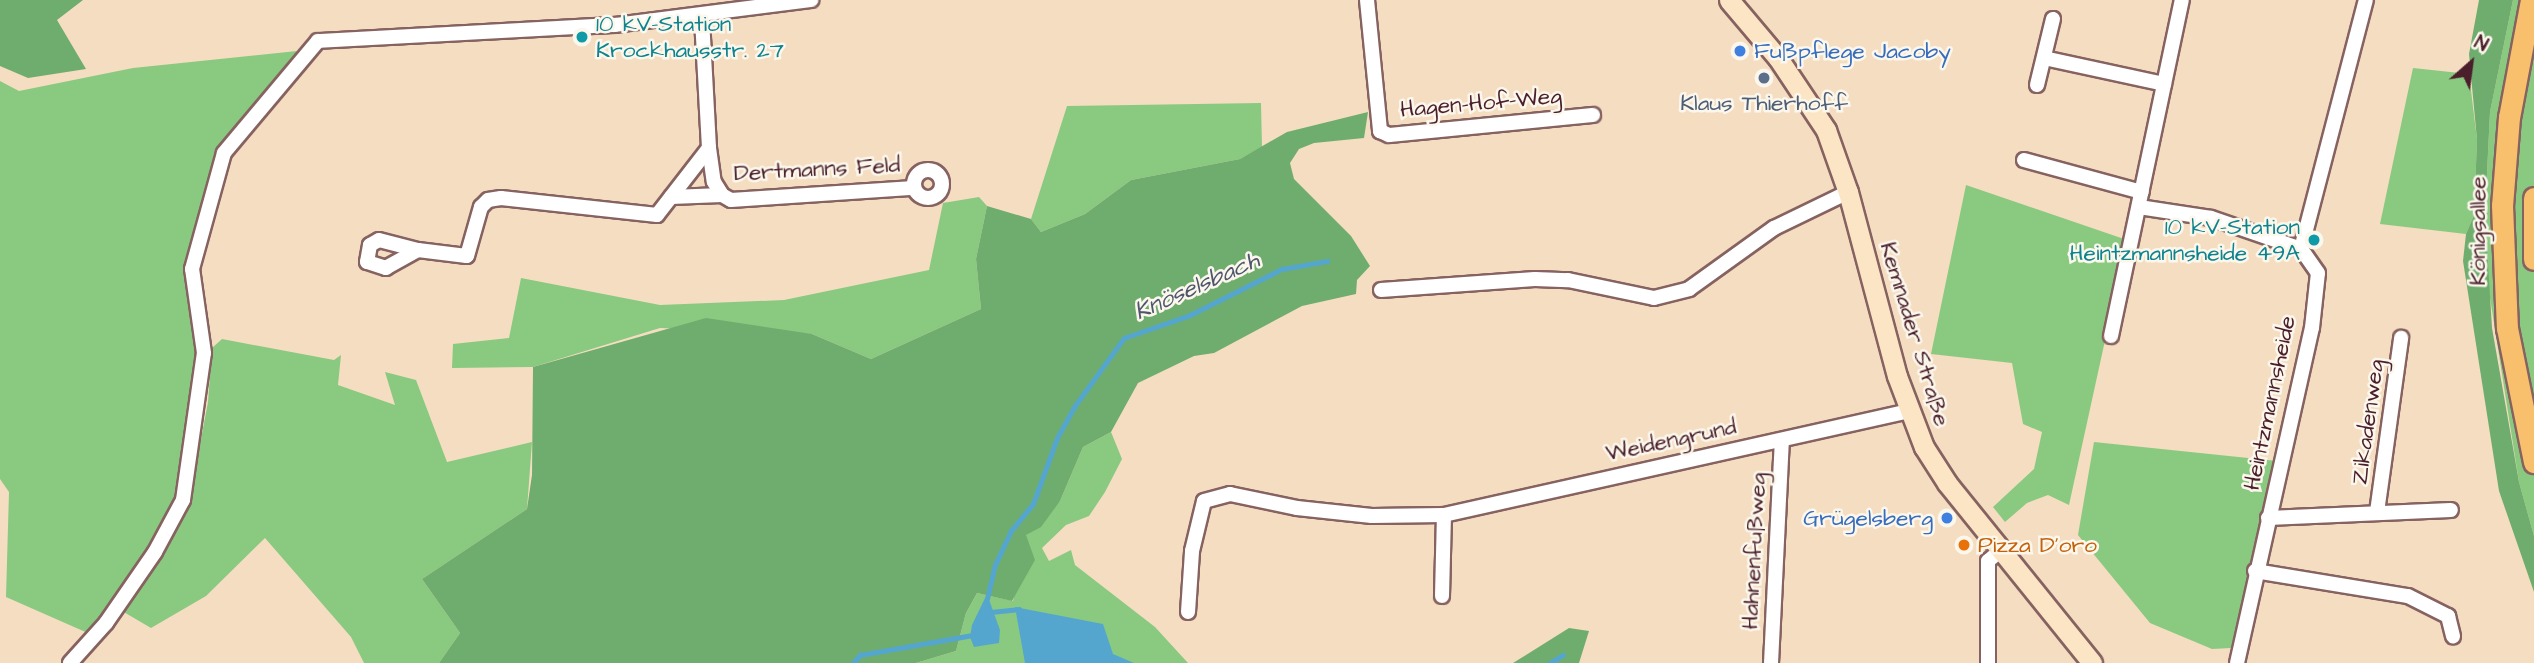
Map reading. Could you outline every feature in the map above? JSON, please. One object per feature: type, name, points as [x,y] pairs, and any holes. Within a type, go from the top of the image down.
[{"type":"main road","name":"Königsallee","points":[[2531,0],[2508,117],[2502,205],[2507,328],[2534,462]]},
{"type":"main road","points":[[2534,198],[2534,259]]},
{"type":"street","points":[[70,663],[108,620],[155,552],[183,500],[204,353],[192,269],[224,153],[318,41],[702,17],[811,0]]},
{"type":"street","name":"Hagen-Hof-Weg","points":[[1367,0],[1380,131],[1389,135],[1593,115]]},
{"type":"street","name":"Kemnader Straße","points":[[1729,0],[1804,92],[1826,130],[1848,192],[1908,411],[1944,480],[2092,663]]},
{"type":"street","points":[[2111,336],[2182,0]]},
{"type":"street","points":[[2139,207],[2211,218],[2301,249],[2366,0]]},
{"type":"street","name":"Dertmanns Feld","points":[[702,17],[709,148],[714,182],[722,195],[731,200],[914,187]]},
{"type":"street","points":[[2038,85],[2053,19]]},
{"type":"street","points":[[2044,58],[2164,84]]},
{"type":"street","name":"Dertmanns Feld","points":[[418,250],[464,248],[488,200],[501,198],[657,215],[709,148]]},
{"type":"street","points":[[2024,160],[2142,191]]},
{"type":"street","points":[[1381,290],[1535,279],[1568,281],[1654,298],[1689,289],[1774,228],[1848,192]]},
{"type":"street","name":"Dertmanns Feld","points":[[671,197],[722,195]]},
{"type":"street","name":"Heintzmannsheide","points":[[2237,663],[2255,571],[2312,328],[2318,273],[2301,249]]},
{"type":"street","name":"Zikadenweg","points":[[2378,512],[2401,338]]},
{"type":"street","name":"Weidengrund","points":[[1188,612],[1192,551],[1204,500],[1230,494],[1297,508],[1372,516],[1444,515],[1908,411]]},
{"type":"street","name":"Hahnenfußweg","points":[[1771,663],[1782,441]]},
{"type":"street","name":"Zikadenweg","points":[[2268,519],[2451,510]]},
{"type":"street","points":[[1442,596],[1444,515]]},
{"type":"street","points":[[1988,663],[1988,561],[2001,550]]},
{"type":"street","points":[[2255,571],[2408,596],[2448,616],[2453,636]]},
{"type":"green space","points":[[0,0],[83,0],[57,20],[86,69],[28,78],[0,66]]},
{"type":"green space","points":[[2479,0],[2513,0],[2490,112],[2485,214],[2492,328],[2519,482],[2534,536],[2534,592],[2499,491],[2463,261],[2466,234],[2474,215],[2477,140],[2469,54]]},
{"type":"green space","points":[[2513,0],[2534,0],[2534,536],[2519,482],[2488,285],[2485,214],[2490,112]]},
{"type":"green space","points":[[297,51],[285,75],[221,146],[190,246],[186,291],[196,334],[194,396],[174,504],[139,566],[90,634],[6,597],[9,492],[0,479],[0,81],[19,91],[133,68]]},
{"type":"green space","points":[[2413,68],[2469,74],[2477,140],[2474,215],[2466,234],[2380,224]]},
{"type":"green space","points":[[1261,103],[1262,147],[1240,159],[1131,180],[1085,214],[1041,232],[1031,219],[1067,106]]},
{"type":"green space","points":[[1368,112],[1364,138],[1314,143],[1299,149],[1290,163],[1294,179],[1351,236],[1370,266],[1357,280],[1356,294],[1302,306],[1214,353],[1194,356],[1138,383],[1111,432],[1083,447],[1060,501],[1041,527],[1026,535],[1035,560],[1012,601],[977,593],[966,613],[956,651],[916,663],[439,663],[460,633],[422,579],[527,509],[532,475],[533,367],[706,318],[812,334],[871,359],[981,309],[976,259],[987,206],[1031,219],[1041,232],[1085,214],[1131,180],[1240,159],[1287,132]]},
{"type":"green space","points":[[1966,185],[2127,240],[2069,505],[2048,495],[2027,503],[2005,522],[1993,507],[2034,469],[2042,432],[2023,424],[2012,363],[1931,354]]},
{"type":"green space","points":[[979,197],[987,206],[976,259],[981,309],[871,359],[812,334],[660,328],[533,367],[452,368],[453,344],[509,338],[521,278],[660,305],[784,300],[929,270],[943,203]]},
{"type":"green space","points":[[222,339],[334,360],[341,355],[338,385],[395,405],[385,372],[416,380],[447,462],[532,442],[527,509],[422,579],[460,633],[439,663],[364,663],[351,637],[265,538],[206,596],[151,628],[122,611],[148,577],[189,502],[208,402],[212,348]]},
{"type":"green space","points":[[1111,432],[1122,459],[1105,492],[1089,516],[1066,525],[1042,548],[1049,561],[1071,550],[1075,565],[1155,627],[1188,663],[916,663],[956,651],[966,613],[977,593],[1013,601],[1026,535],[1060,501],[1083,447]]},
{"type":"green space","points":[[2094,442],[2277,461],[2231,648],[2212,649],[2150,623],[2078,535]]},
{"type":"green space","points":[[1569,628],[1589,631],[1579,663],[1513,663]]},
{"type":"water","points":[[987,594],[1000,630],[999,643],[974,647],[970,637],[972,625]]},
{"type":"water","points":[[1015,607],[1103,624],[1113,654],[1134,663],[1025,663]]},
{"type":"waterway","name":"Knöselsbach","points":[[987,599],[995,565],[1011,531],[1033,504],[1057,438],[1074,407],[1124,338],[1190,315],[1282,269],[1327,261]]},
{"type":"waterway","points":[[991,612],[1019,609]]},
{"type":"waterway","name":"Knöselsbach","points":[[853,663],[860,655],[972,635]]},
{"type":"waterway","points":[[1550,663],[1563,655]]},
{"type":"place","name":"10 kV-Station Krockhausstr. 27","points":[[582,37]]},
{"type":"place","name":"Fußpflege Jacoby","points":[[1740,51]]},
{"type":"place","name":"Klaus Thierhoff","points":[[1764,78]]},
{"type":"place","name":"10 kV-Station Heintzmannsheide 49A","points":[[2314,240]]},
{"type":"place","name":"Grügelsberg","points":[[1947,518]]},
{"type":"place","name":"Pizza D'oro","points":[[1964,545]]}]
